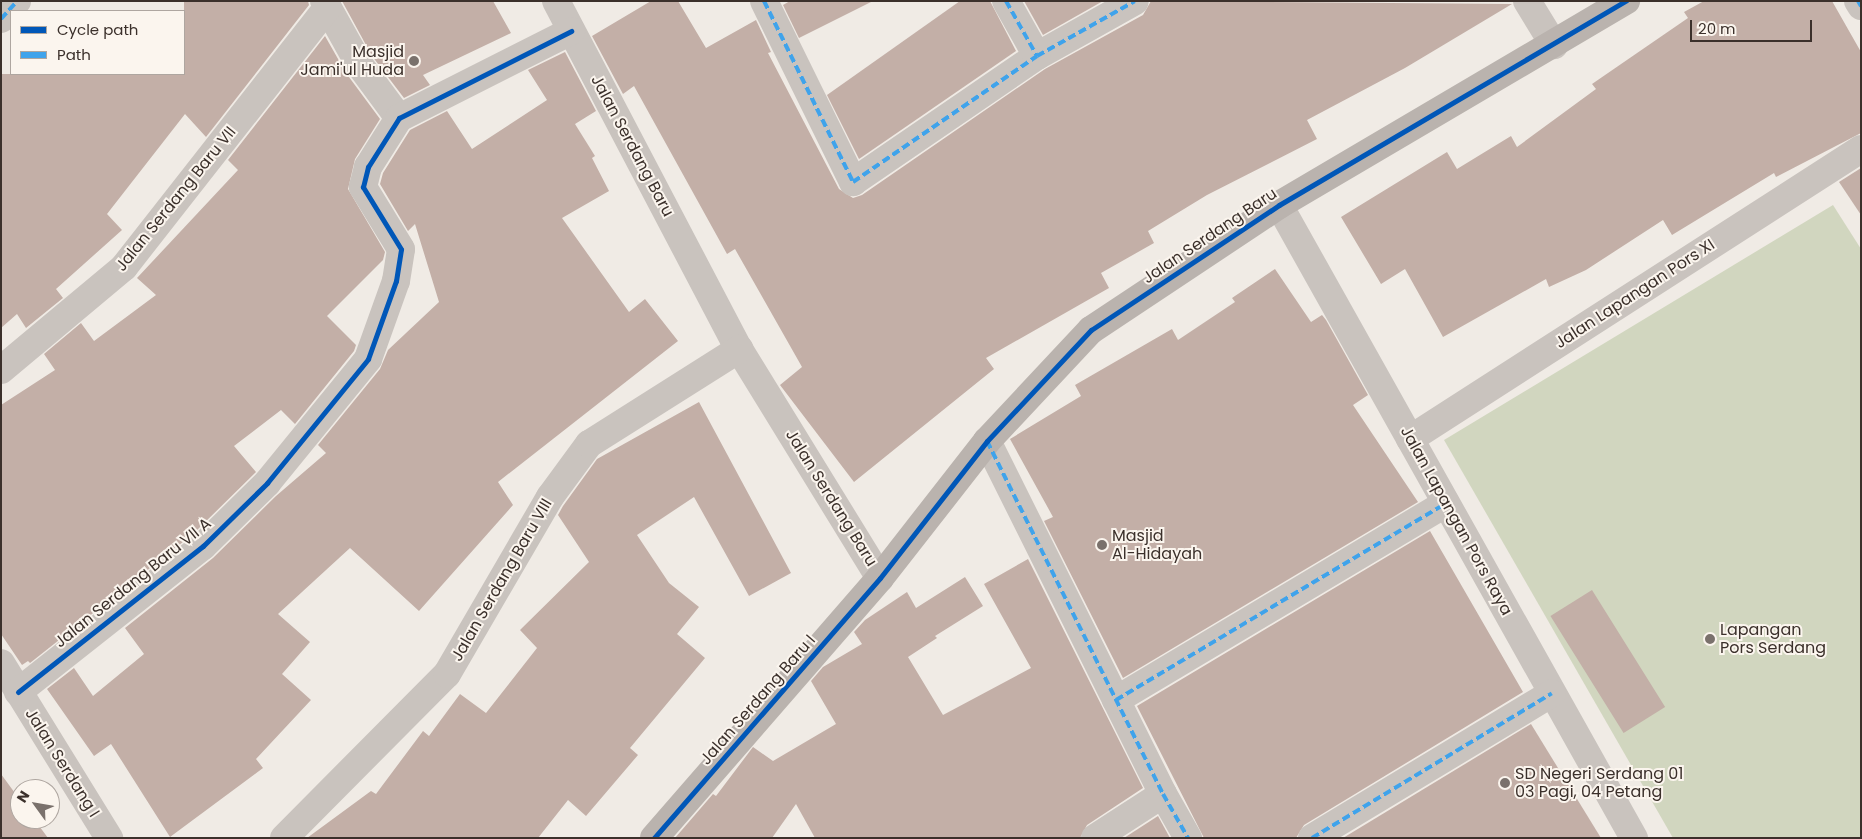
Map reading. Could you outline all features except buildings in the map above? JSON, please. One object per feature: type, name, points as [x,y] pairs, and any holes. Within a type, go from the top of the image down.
[{"type":"street","points":[[1,19],[17,1]]},
{"type":"street","name":"Jalan Serdang Baru","points":[[556,1],[739,349],[880,578],[988,441],[1091,330],[1279,205],[1626,1]]},
{"type":"street","points":[[764,1],[853,182],[1037,56],[1135,1]]},
{"type":"street","points":[[1006,1],[1037,56]]},
{"type":"street","points":[[1527,1],[1554,44]]},
{"type":"street","points":[[1858,1],[1861,6]]},
{"type":"street","name":"Jalan Serdang Baru VII","points":[[1,370],[124,267],[326,4],[359,64],[399,118]]},
{"type":"street","points":[[399,118],[571,31]]},
{"type":"street","name":"Jalan Serdang Baru VII A","points":[[18,692],[203,546],[266,483],[368,359],[396,281],[401,249],[363,187],[368,167],[399,118]]},
{"type":"street","name":"Jalan Lapangan Pors XI","points":[[1410,438],[1861,149]]},
{"type":"street","name":"Jalan Lapangan Pors Raya","points":[[1279,205],[1634,838]]},
{"type":"street","name":"Jalan Serdang Baru VIII","points":[[284,838],[447,674],[550,496],[590,444],[739,349]]},
{"type":"street","points":[[988,441],[1163,794],[1188,838]]},
{"type":"street","points":[[1116,700],[1446,503]]},
{"type":"street","name":"Jalan Serdang Baru I","points":[[654,838],[880,578]]},
{"type":"street","name":"Jalan Serdang I","points":[[1,663],[109,838]]},
{"type":"street","points":[[1312,838],[1552,693]]},
{"type":"street","points":[[1094,838],[1163,794]]},
{"type":"green space","name":"Lapangan Pors Serdang","points":[[1833,205],[1861,249],[1861,838],[1673,838],[1444,440]]},
{"type":"marked path","points":[[1,19],[17,1]]},
{"type":"marked path","points":[[764,1],[853,182],[1037,56],[1135,1]]},
{"type":"marked path","points":[[1006,1],[1037,56]]},
{"type":"marked path","points":[[1858,1],[1861,6]]},
{"type":"marked path","points":[[987,441],[1163,794],[1188,838]]},
{"type":"marked path","points":[[1116,700],[1446,503]]},
{"type":"marked path","points":[[1312,838],[1552,693]]},
{"type":"cycle path","points":[[654,838],[880,578],[987,441],[1091,330],[1279,205],[1626,1]]},
{"type":"cycle path","points":[[18,692],[203,546],[267,483],[368,359],[396,281],[401,249],[363,187],[368,167],[399,118],[571,31]]},
{"type":"place","name":"Masjid Jami'ul Huda","points":[[414,61]]},
{"type":"place","name":"Masjid Al-Hidayah","points":[[1102,545]]},
{"type":"place","name":"Lapangan Pors Serdang","points":[[1710,639]]},
{"type":"place","name":"SD Negeri Serdang 01 03 Pagi, 04 Petang","points":[[1505,783]]}]
